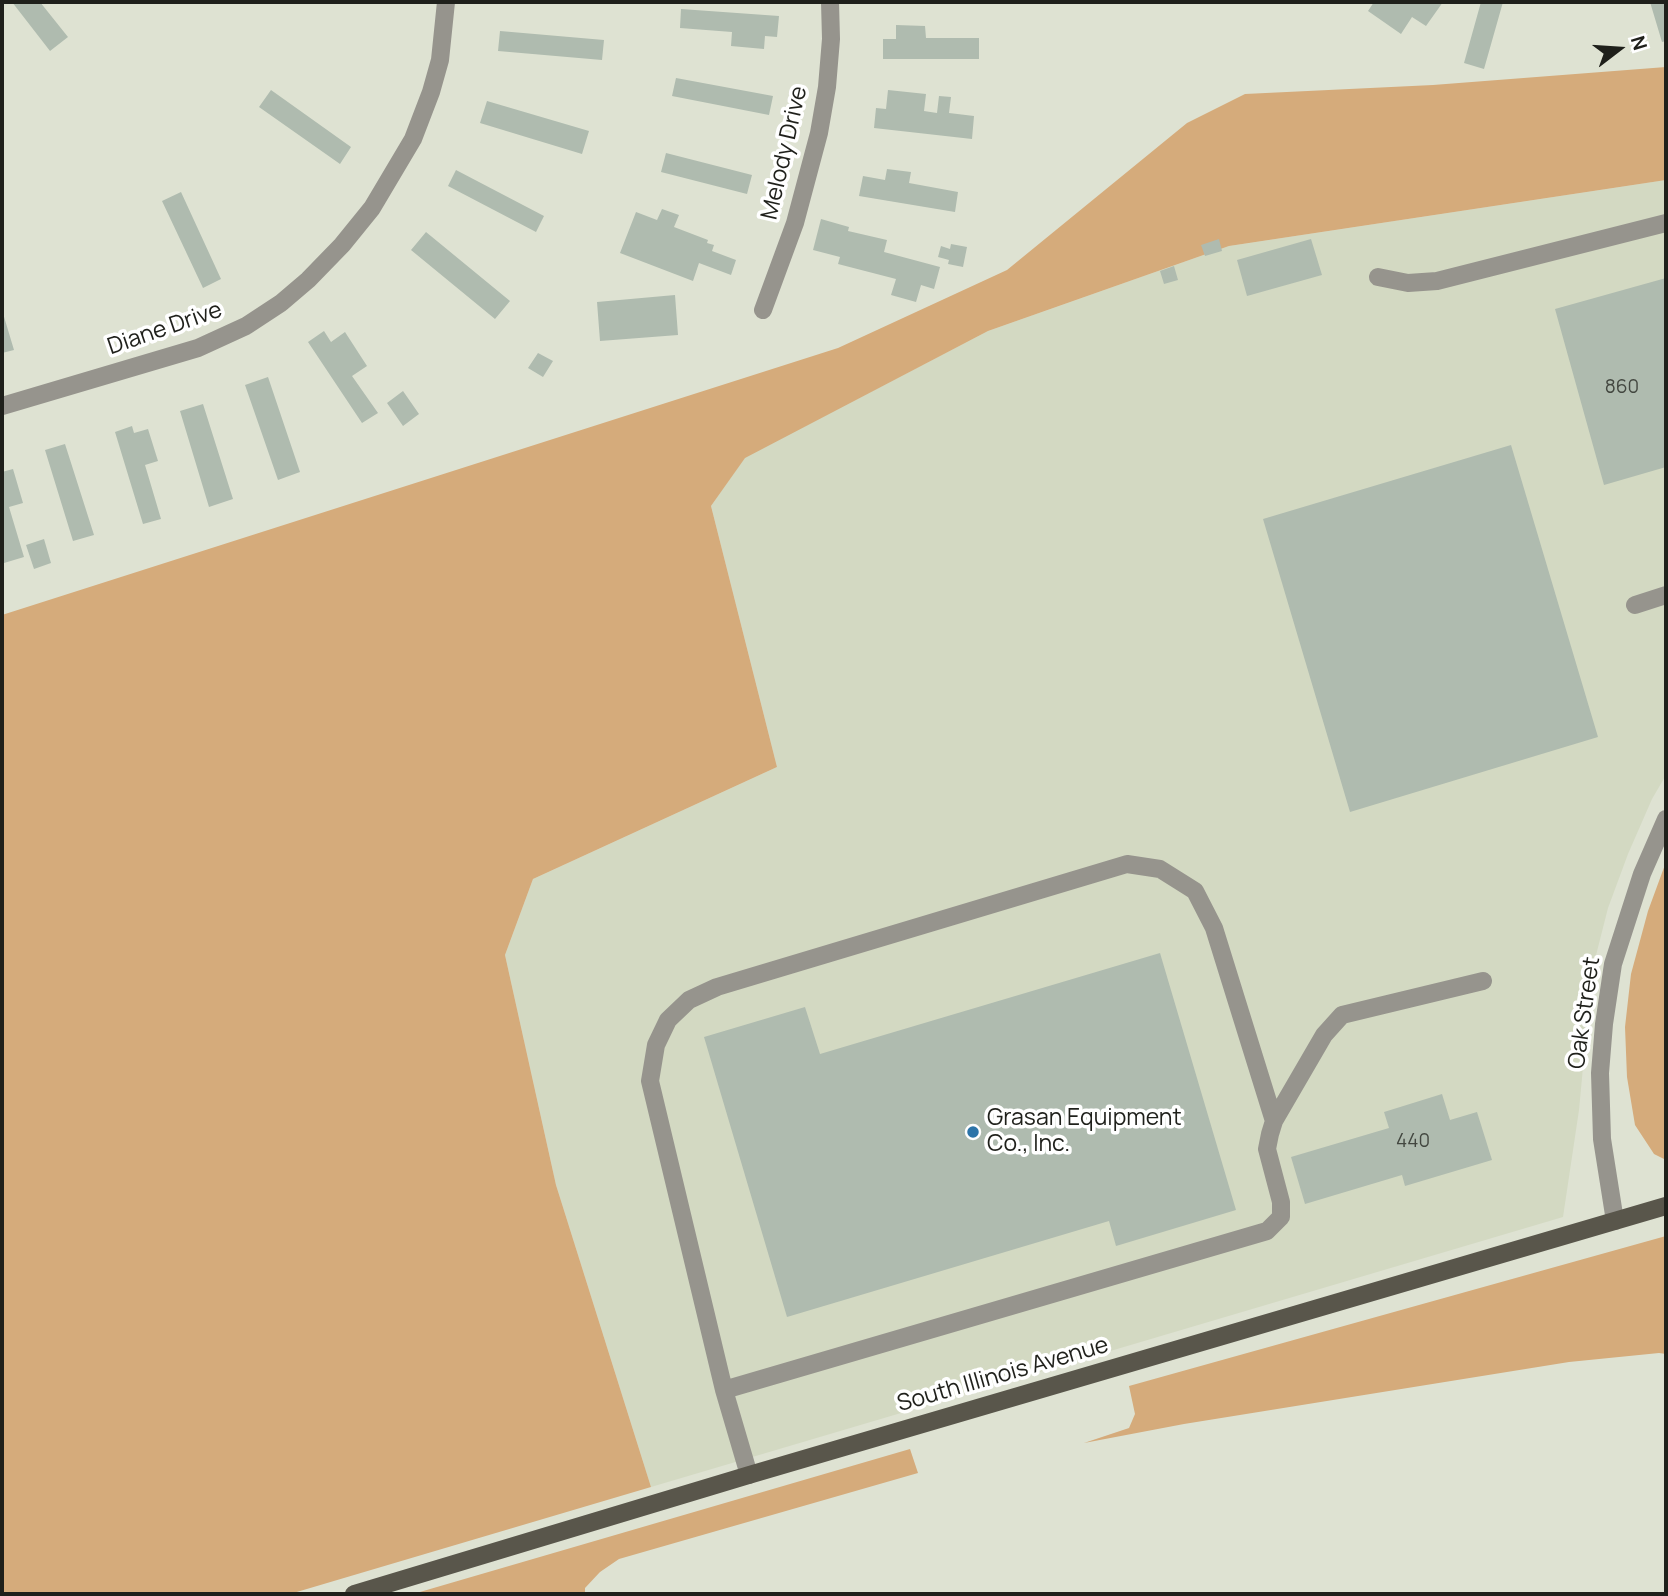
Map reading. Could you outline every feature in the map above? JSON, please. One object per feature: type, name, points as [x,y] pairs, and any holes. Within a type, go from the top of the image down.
[{"type":"main road","name":"South Illinois Avenue","points":[[354,1594],[1666,1206]]},
{"type":"street","name":"Diane Drive","points":[[2,406],[198,348],[246,326],[281,303],[308,280],[342,245],[372,208],[413,139],[440,60],[446,2]]},
{"type":"street","name":"Melody Drive","points":[[763,310],[796,223],[819,134],[828,75],[830,2]]},
{"type":"street","points":[[1378,277],[1408,283],[1437,281],[1666,223]]},
{"type":"street","points":[[1635,605],[1666,596]]},
{"type":"street","name":"Oak Street","points":[[1615,1221],[1602,1139],[1600,1073],[1604,1024],[1617,953],[1642,874],[1666,819]]},
{"type":"street","points":[[749,1475],[724,1390],[650,1080],[656,1045],[668,1020],[689,1000],[717,987],[1127,864],[1160,869],[1195,891],[1214,928],[1275,1121]]},
{"type":"street","points":[[724,1390],[1267,1231],[1281,1217],[1281,1202],[1267,1149],[1275,1121],[1324,1035],[1342,1016],[1483,981]]},
{"type":"shaded area","points":[[1666,67],[1666,180],[1229,246],[988,331],[745,458],[711,506],[777,767],[533,879],[505,955],[556,1185],[651,1487],[290,1594],[2,1594],[2,615],[838,348],[1007,270],[1187,123],[1245,94],[1433,85]]},
{"type":"shaded area","points":[[1666,180],[1666,775],[1652,799],[1628,854],[1608,908],[1592,971],[1579,1110],[1563,1217],[651,1487],[556,1185],[505,955],[533,879],[777,767],[711,506],[745,457],[988,331],[1229,246]]},
{"type":"shaded area","points":[[1666,862],[1666,1160],[1654,1154],[1635,1125],[1627,1077],[1625,1027],[1631,974],[1648,911]]},
{"type":"shaded area","points":[[1666,1236],[1666,1354],[1569,1362],[1184,1424],[1084,1443],[1129,1428],[1135,1414],[1129,1386]]},
{"type":"shaded area","points":[[910,1449],[918,1473],[619,1559],[600,1572],[585,1588],[585,1594],[413,1594]]},
{"type":"building","points":[[12,2],[40,2],[68,37],[50,51]]},
{"type":"building","points":[[1374,2],[1443,2],[1426,26],[1412,17],[1401,34],[1368,11]]},
{"type":"building","points":[[1481,2],[1503,2],[1484,69],[1464,63]]},
{"type":"building","points":[[1650,2],[1665,2],[1666,41],[1662,42]]},
{"type":"building","points":[[681,9],[779,16],[777,37],[765,36],[764,49],[731,46],[732,32],[680,28]]},
{"type":"building","points":[[896,25],[925,26],[926,38],[979,38],[979,59],[883,59],[883,39],[896,39]]},
{"type":"building","points":[[500,31],[604,40],[602,60],[498,51]]},
{"type":"building","points":[[676,78],[773,96],[769,115],[672,96]]},
{"type":"building","points":[[271,90],[351,147],[340,164],[259,107]]},
{"type":"building","points":[[888,90],[926,94],[924,111],[937,113],[939,96],[951,97],[949,113],[974,116],[972,139],[874,128],[876,108],[886,109]]},
{"type":"building","points":[[487,101],[589,131],[582,154],[480,123]]},
{"type":"building","points":[[666,153],[752,175],[747,194],[661,172]]},
{"type":"building","points":[[887,169],[911,172],[909,183],[958,192],[955,212],[859,196],[863,176],[885,180]]},
{"type":"building","points":[[456,170],[544,216],[536,232],[448,186]]},
{"type":"building","points":[[181,192],[221,279],[203,288],[162,201]]},
{"type":"building","points":[[662,209],[679,215],[674,227],[708,240],[707,243],[714,245],[712,251],[736,260],[731,275],[699,263],[693,281],[620,253],[636,212],[657,220]]},
{"type":"building","points":[[821,219],[849,227],[848,231],[887,240],[884,252],[940,267],[934,289],[921,285],[916,302],[891,295],[896,279],[838,264],[840,257],[813,250]]},
{"type":"building","points":[[426,232],[510,301],[495,319],[411,250]]},
{"type":"building","points":[[1219,239],[1222,251],[1205,256],[1201,245]]},
{"type":"building","points":[[1311,239],[1322,275],[1247,296],[1237,260]]},
{"type":"building","points":[[951,244],[967,247],[963,267],[948,264],[949,260],[938,257],[941,246],[950,249]]},
{"type":"building","points":[[1174,266],[1178,280],[1164,284],[1160,271]]},
{"type":"building","points":[[1666,278],[1666,467],[1604,485],[1555,309]]},
{"type":"building","points":[[675,295],[678,335],[600,341],[597,302]]},
{"type":"building","points":[[2,310],[14,350],[2,353]]},
{"type":"building","points":[[324,331],[331,342],[345,332],[367,366],[352,376],[378,413],[362,423],[308,342]]},
{"type":"building","points":[[538,353],[553,361],[543,377],[528,368]]},
{"type":"building","points":[[268,377],[300,472],[278,480],[245,385]]},
{"type":"building","points":[[403,391],[419,414],[403,426],[387,403]]},
{"type":"building","points":[[203,404],[233,499],[209,507],[180,411]]},
{"type":"building","points":[[132,426],[134,433],[148,429],[158,461],[145,465],[161,519],[143,524],[115,432]]},
{"type":"building","points":[[65,444],[94,535],[73,541],[45,450]]},
{"type":"building","points":[[1511,445],[1598,737],[1350,812],[1263,519]]},
{"type":"building","points":[[13,469],[23,503],[9,507],[24,557],[4,563],[2,472]]},
{"type":"building","points":[[44,539],[51,563],[34,569],[26,545]]},
{"type":"building","name":"Grasan Equipment Co., Inc.","points":[[1160,953],[1236,1210],[1116,1246],[1109,1221],[787,1317],[704,1037],[805,1007],[820,1054]]},
{"type":"building","points":[[1442,1094],[1450,1120],[1477,1112],[1492,1160],[1405,1186],[1402,1175],[1305,1204],[1291,1157],[1389,1128],[1384,1112]]},
{"type":"place","name":"Grasan Equipment Co., Inc.","points":[[973,1132]]}]
